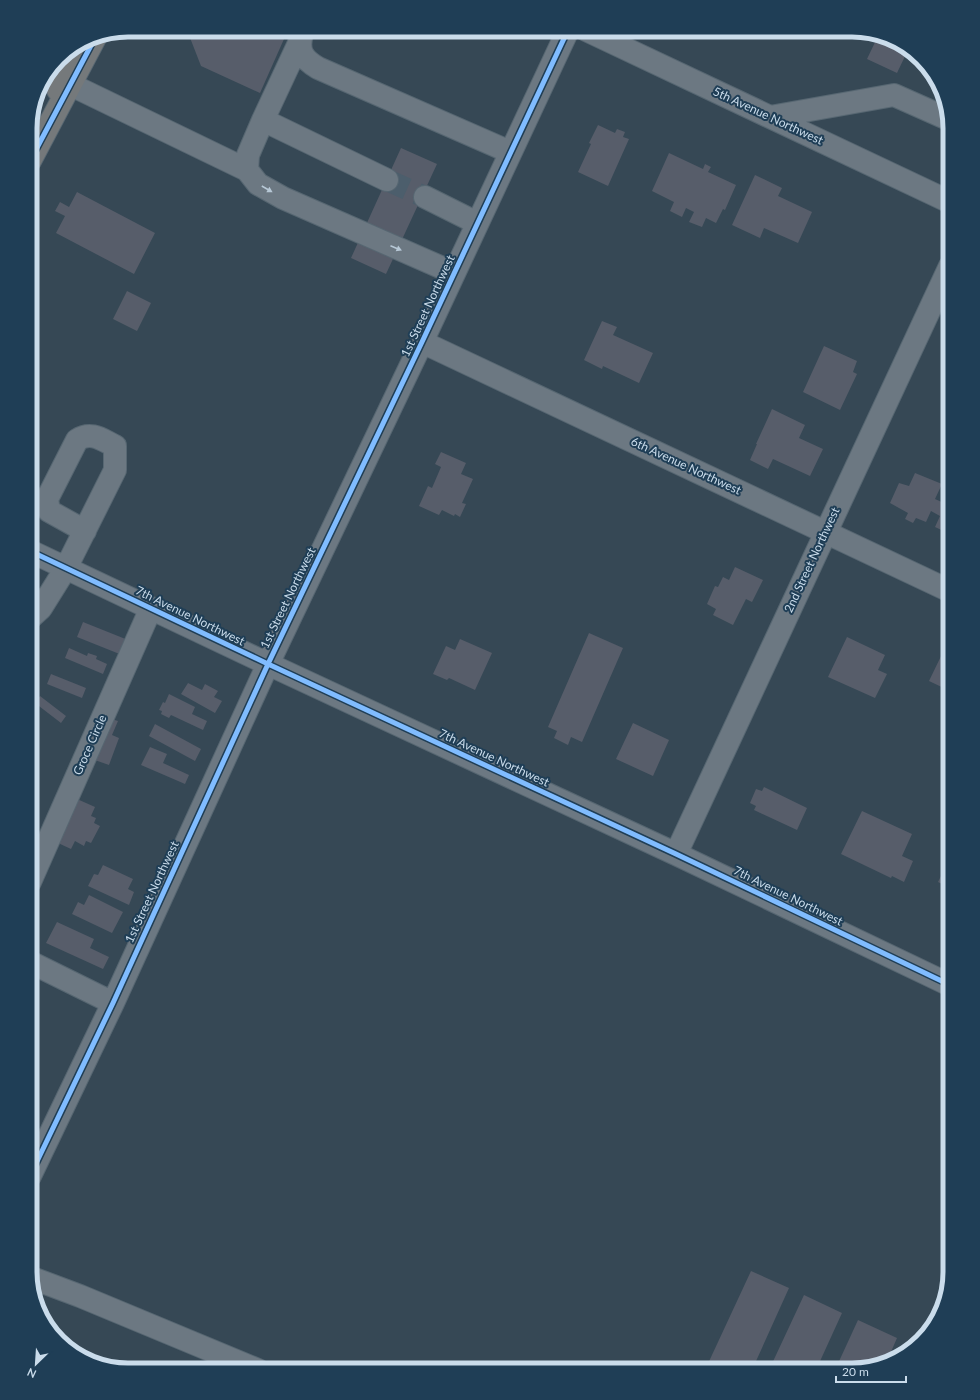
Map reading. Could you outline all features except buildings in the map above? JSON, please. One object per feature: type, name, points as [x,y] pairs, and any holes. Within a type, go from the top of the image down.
[{"type":"main road","points":[[37,147],[50,122],[66,82],[90,45]]},
{"type":"main road","points":[[66,82],[68,60]]},
{"type":"street","points":[[301,37],[301,52],[308,62],[318,68],[510,152]]},
{"type":"street","points":[[247,170],[248,156],[301,37]]},
{"type":"street","name":"1st Street Northwest","points":[[37,1161],[113,1003],[268,664],[422,342],[565,37]]},
{"type":"street","name":"5th Avenue Northwest","points":[[601,37],[943,199]]},
{"type":"street","points":[[66,82],[247,170],[258,184],[283,198],[454,273]]},
{"type":"street","points":[[770,117],[894,95],[942,116]]},
{"type":"street","points":[[263,120],[387,180]]},
{"type":"street","points":[[425,197],[477,223]]},
{"type":"street","name":"2nd Street Northwest","points":[[676,854],[943,281]]},
{"type":"street","name":"6th Avenue Northwest","points":[[422,342],[943,588]]},
{"type":"street","points":[[37,611],[66,568],[85,531]]},
{"type":"street","name":"7th Avenue Northwest","points":[[37,554],[268,664],[676,854],[943,982]]},
{"type":"street","name":"Groce Circle","points":[[37,866],[151,608]]},
{"type":"street","points":[[37,965],[113,1003]]},
{"type":"street","points":[[38,1280],[80,1296],[241,1363]]},
{"type":"tunnel","points":[[387,180],[425,197]]},
{"type":"cycle path","points":[[37,1161],[113,1003],[268,664],[422,342],[565,37]]},
{"type":"cycle path","points":[[37,148],[91,45]]},
{"type":"cycle path","points":[[37,554],[268,664],[676,854],[943,982]]}]
